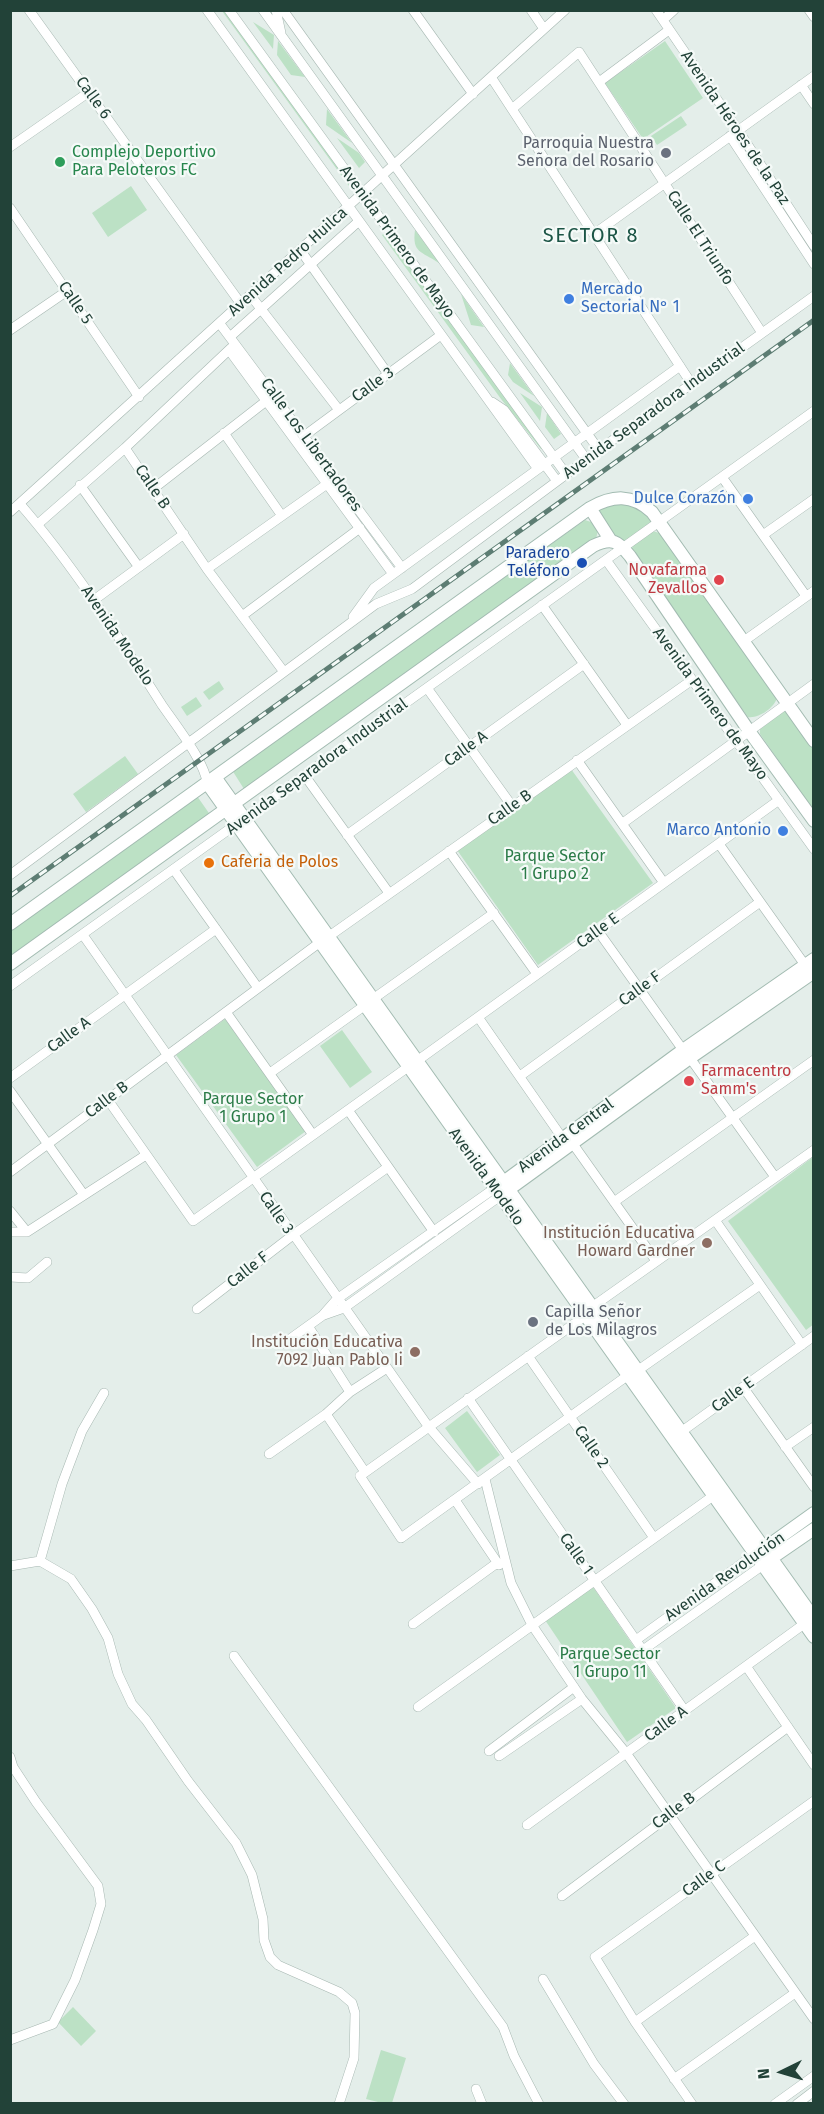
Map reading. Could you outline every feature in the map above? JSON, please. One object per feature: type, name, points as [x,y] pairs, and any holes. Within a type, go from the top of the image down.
[{"type":"main road","points":[[10,924],[209,778],[590,508],[613,498],[630,498],[647,507],[744,640],[813,741]]},
{"type":"main road","points":[[590,508],[611,541],[618,542],[623,547]]},
{"type":"main road","name":"Avenida Separadora Industrial","points":[[10,964],[593,546],[611,541]]},
{"type":"main road","name":"Avenida Primero de Mayo","points":[[623,547],[813,821]]},
{"type":"main road","name":"Avenida Modelo","points":[[209,778],[632,1373],[713,1496],[763,1557]]},
{"type":"main road","name":"Avenida Central","points":[[502,1188],[687,1054],[811,969]]},
{"type":"main road","name":"Avenida Modelo","points":[[632,1373],[681,1432],[763,1557],[809,1621],[813,1637]]},
{"type":"main road","name":"Avenida Revolución","points":[[763,1557],[813,1514]]},
{"type":"main road","name":"Avenida Revolución","points":[[763,1557],[813,1529]]},
{"type":"street","name":"Calle 6","points":[[29,10],[241,304]]},
{"type":"street","name":"Avenida Primero de Mayo","points":[[207,10],[488,399],[541,467],[557,481]]},
{"type":"street","name":"Avenida Primero de Mayo","points":[[229,10],[566,474]]},
{"type":"street","name":"Avenida Primero de Mayo","points":[[263,10],[586,459]]},
{"type":"street","points":[[276,10],[282,38]]},
{"type":"street","points":[[283,10],[599,450]]},
{"type":"street","points":[[413,10],[473,94]]},
{"type":"street","points":[[531,10],[544,29]]},
{"type":"street","name":"Avenida Pedro Huilca","points":[[10,512],[565,10]]},
{"type":"street","name":"Avenida Héroes de la Paz","points":[[656,10],[783,210],[813,264]]},
{"type":"street","points":[[663,20],[674,10]]},
{"type":"street","points":[[808,10],[813,17]]},
{"type":"street","points":[[599,82],[669,30]]},
{"type":"street","name":"Calle El Triunfo","points":[[512,109],[579,52],[762,333]]},
{"type":"street","points":[[594,234],[813,76]]},
{"type":"street","points":[[491,77],[691,383]]},
{"type":"street","points":[[801,85],[813,105]]},
{"type":"street","points":[[10,147],[89,92]]},
{"type":"street","name":"Calle 5","points":[[10,208],[139,397]]},
{"type":"street","name":"Avenida Héroes de la Paz","points":[[783,210],[813,246]]},
{"type":"street","points":[[38,524],[125,448],[232,343],[262,308],[359,221]]},
{"type":"street","points":[[301,251],[388,374]]},
{"type":"street","points":[[10,330],[67,291]]},
{"type":"street","points":[[251,296],[339,410]]},
{"type":"street","name":"Avenida Separadora Industrial","points":[[10,875],[376,604],[412,589],[586,459],[813,296]]},
{"type":"street","name":"Calle Los Libertadores","points":[[220,324],[327,484],[393,574]]},
{"type":"street","name":"Calle 3","points":[[304,436],[441,335]]},
{"type":"street","name":"Avenida Separadora Industrial","points":[[346,626],[374,588],[680,366]]},
{"type":"street","points":[[153,489],[270,398]]},
{"type":"street","name":"Calle Los Libertadores","points":[[270,398],[304,436],[402,568]]},
{"type":"street","name":"Avenida Separadora Industrial","points":[[10,986],[813,411]]},
{"type":"street","points":[[224,433],[282,516]]},
{"type":"street","name":"Calle B","points":[[125,448],[207,569],[284,672]]},
{"type":"street","points":[[722,477],[763,535],[810,593],[744,640]]},
{"type":"street","points":[[207,569],[327,484]]},
{"type":"street","points":[[80,485],[138,566]]},
{"type":"street","points":[[763,535],[813,499]]},
{"type":"street","name":"Avenida Modelo","points":[[20,504],[38,524],[94,600],[209,778]]},
{"type":"street","points":[[242,616],[360,528]]},
{"type":"street","points":[[94,600],[184,534]]},
{"type":"street","name":"Avenida Primero de Mayo","points":[[606,560],[813,849]]},
{"type":"street","points":[[542,606],[627,725]]},
{"type":"street","name":"Calle A","points":[[347,835],[584,664]]},
{"type":"street","name":"Calle B","points":[[10,1172],[389,893],[692,680]]},
{"type":"street","points":[[622,823],[813,684]]},
{"type":"street","points":[[428,688],[512,806]]},
{"type":"street","points":[[578,760],[664,883]]},
{"type":"street","points":[[305,776],[389,893]]},
{"type":"street","name":"Calle E","points":[[146,1155],[193,1221],[779,800]]},
{"type":"street","points":[[718,844],[811,969]]},
{"type":"street","points":[[449,851],[537,974]]},
{"type":"street","points":[[174,870],[258,988]]},
{"type":"street","name":"Calle F","points":[[520,1076],[760,902]]},
{"type":"street","points":[[270,1073],[494,913]]},
{"type":"street","name":"Calle A","points":[[10,1078],[216,929]]},
{"type":"street","points":[[598,931],[775,1177]]},
{"type":"street","name":"Calle 3","points":[[83,935],[292,1236],[428,1426],[482,1482]]},
{"type":"street","points":[[226,1012],[313,1135]]},
{"type":"street","points":[[478,1017],[656,1261]]},
{"type":"street","points":[[614,1203],[813,1060]]},
{"type":"street","points":[[10,1091],[84,1195]]},
{"type":"street","points":[[10,1232],[27,1232],[146,1155],[108,1100]]},
{"type":"street","points":[[348,1110],[434,1232]]},
{"type":"street","points":[[760,1285],[569,1416],[482,1482],[401,1538],[360,1476],[813,1150]]},
{"type":"street","name":"Calle F","points":[[197,1310],[292,1236],[388,1167]]},
{"type":"street","name":"Avenida Central","points":[[283,1344],[322,1316],[337,1299],[502,1188]]},
{"type":"street","name":"Avenida Central","points":[[322,1316],[344,1308],[502,1188]]},
{"type":"street","points":[[10,1211],[27,1232]]},
{"type":"street","points":[[715,1220],[802,1345]]},
{"type":"street","points":[[10,1277],[28,1278],[48,1262]]},
{"type":"street","points":[[308,1326],[350,1392]]},
{"type":"street","name":"Calle E","points":[[681,1432],[813,1336]]},
{"type":"street","name":"Calle 2","points":[[528,1356],[654,1538]]},
{"type":"street","points":[[269,1454],[326,1414],[350,1392],[387,1368]]},
{"type":"street","points":[[743,1387],[813,1487]]},
{"type":"street","points":[[40,1562],[62,1484],[82,1431],[104,1393]]},
{"type":"street","name":"Calle 1","points":[[468,1398],[685,1711]]},
{"type":"street","points":[[326,1414],[365,1472]]},
{"type":"street","points":[[785,1447],[813,1427]]},
{"type":"street","points":[[482,1482],[511,1583]]},
{"type":"street","points":[[418,1707],[713,1496]]},
{"type":"street","points":[[455,1500],[511,1583],[532,1625],[574,1688],[626,1753],[813,2019]]},
{"type":"street","name":"Avenida Revolución","points":[[636,1640],[763,1557]]},
{"type":"street","name":"Avenida Revolución","points":[[643,1650],[763,1557]]},
{"type":"street","points":[[10,1566],[40,1562],[71,1579],[92,1609],[108,1638],[118,1674],[132,1704],[236,1843],[252,1875],[262,1919],[264,1940],[270,1957],[286,1968],[339,1992],[352,2003],[355,2013],[354,2058],[339,2103]]},
{"type":"street","points":[[413,1624],[497,1563]]},
{"type":"street","name":"Calle A","points":[[527,1825],[809,1621]]},
{"type":"street","points":[[234,1656],[503,2027],[514,2056],[539,2103]]},
{"type":"street","points":[[746,1666],[813,1765]]},
{"type":"street","points":[[489,1750],[574,1688]]},
{"type":"street","points":[[499,1756],[582,1699]]},
{"type":"street","name":"Calle B","points":[[562,1896],[788,1727]]},
{"type":"street","points":[[10,1757],[13,1767],[36,1802],[98,1886],[101,1904],[75,1980],[53,2025],[10,2040]]},
{"type":"street","name":"Calle C","points":[[635,2022],[595,1957],[813,1801]]},
{"type":"street","points":[[692,2103],[635,2022],[755,1936]]},
{"type":"street","points":[[543,1979],[594,2064],[624,2103]]},
{"type":"street","points":[[674,2079],[795,1993]]},
{"type":"street","points":[[775,2103],[813,2076]]},
{"type":"street","points":[[476,2089],[482,2103]]},
{"type":"street","points":[[797,2103],[813,2091]]},
{"type":"green space","points":[[222,11],[227,11],[353,184],[349,186]]},
{"type":"green space","points":[[253,22],[274,35],[273,49]]},
{"type":"green space","points":[[278,41],[305,77],[291,75],[277,55]]},
{"type":"green space","points":[[665,41],[703,98],[643,139],[605,83]]},
{"type":"green space","points":[[327,109],[352,143],[326,125]]},
{"type":"green space","points":[[681,116],[687,125],[657,145],[651,136]]},
{"type":"green space","points":[[337,138],[359,153],[365,162],[359,168]]},
{"type":"green space","points":[[131,186],[147,210],[108,237],[92,213]]},
{"type":"green space","points":[[415,230],[439,263],[419,251],[414,238]]},
{"type":"green space","points":[[388,231],[543,448],[541,449],[501,399],[382,235]]},
{"type":"green space","points":[[461,294],[484,327],[471,325]]},
{"type":"green space","points":[[510,363],[534,396],[513,382],[508,375]]},
{"type":"green space","points":[[520,393],[542,407],[540,421]]},
{"type":"green space","points":[[547,413],[561,434],[554,439],[545,427]]},
{"type":"green space","points":[[632,501],[656,521],[623,545],[612,537],[594,509]]},
{"type":"green space","points":[[585,520],[594,523],[598,530],[596,539],[244,789],[232,770]]},
{"type":"green space","points":[[653,531],[662,534],[777,698],[765,712],[748,717],[631,552],[633,545]]},
{"type":"green space","points":[[219,681],[224,689],[209,700],[203,692]]},
{"type":"green space","points":[[196,697],[202,706],[187,716],[181,707]]},
{"type":"green space","points":[[784,711],[813,746],[813,810],[760,734],[760,729]]},
{"type":"green space","points":[[125,756],[138,774],[86,812],[73,794]]},
{"type":"green space","name":"Parque Sector 1 Grupo 2","points":[[571,769],[653,883],[538,965],[457,850]]},
{"type":"green space","points":[[197,796],[211,816],[11,956],[10,930]]},
{"type":"green space","name":"Parque Sector 1 Grupo 1","points":[[225,1019],[306,1131],[257,1167],[176,1055]]},
{"type":"green space","points":[[342,1030],[372,1072],[350,1088],[320,1046]]},
{"type":"green space","points":[[813,1157],[814,1324],[806,1330],[728,1221]]},
{"type":"green space","points":[[467,1411],[500,1455],[477,1472],[445,1428]]},
{"type":"green space","name":"Parque Sector 1 Grupo 11","points":[[593,1587],[676,1708],[627,1742],[545,1620]]},
{"type":"green space","points":[[73,2007],[96,2031],[81,2046],[58,2022]]},
{"type":"green space","points":[[381,2050],[406,2058],[392,2103],[366,2099]]},
{"type":"railway","points":[[10,896],[814,320]]},
{"type":"place","name":"Parroquia Nuestra Señora del Rosario","points":[[666,153]]},
{"type":"place","name":"Complejo Deportivo Para Peloteros FC","points":[[60,162]]},
{"type":"place","name":"Mercado Sectorial N° 1","points":[[569,299]]},
{"type":"place","name":"Dulce Corazón","points":[[748,499]]},
{"type":"place","name":"Paradero Teléfono","points":[[582,563]]},
{"type":"place","name":"Novafarma Zevallos","points":[[719,580]]},
{"type":"place","name":"Marco Antonio","points":[[783,831]]},
{"type":"place","name":"Caferia de Polos","points":[[209,863]]},
{"type":"place","name":"Farmacentro Samm's","points":[[689,1081]]},
{"type":"place","name":"Institución Educativa Howard Gardner","points":[[707,1243]]},
{"type":"place","name":"Capilla Señor de Los Milagros","points":[[533,1322]]},
{"type":"place","name":"Institución Educativa 7092 Juan Pablo Ii","points":[[415,1352]]},
{"type":"district","name":"SECTOR 8","points":[[591,236]]}]
